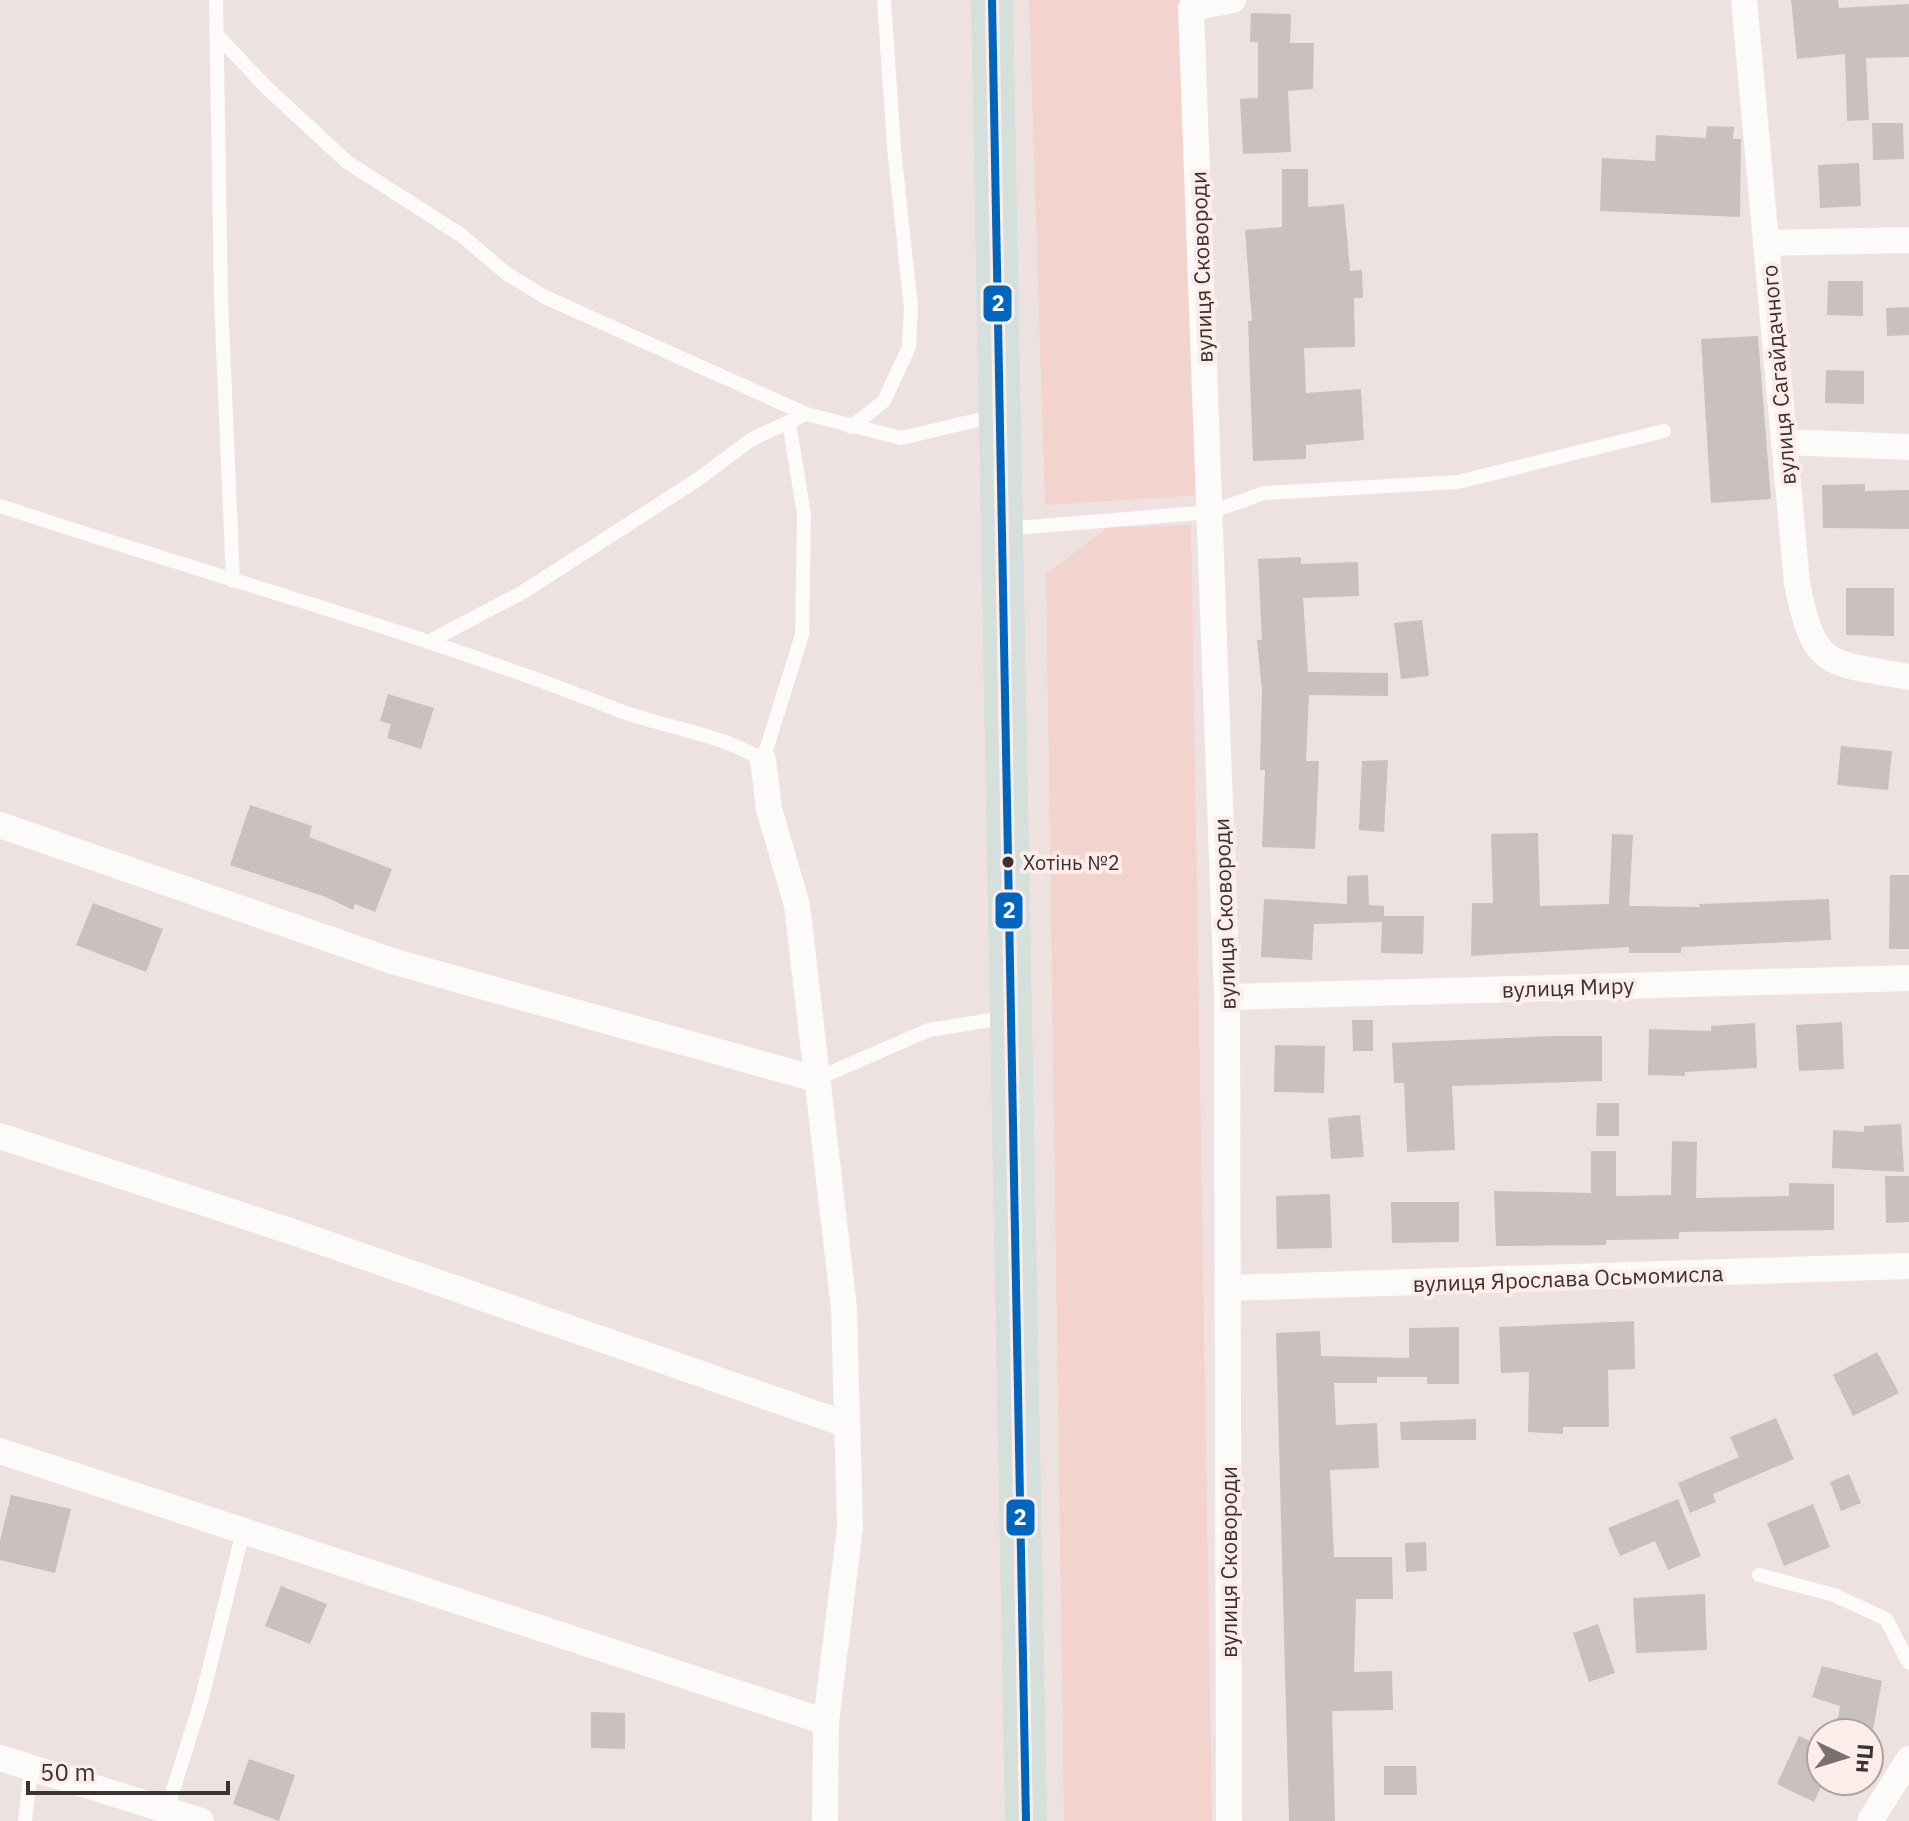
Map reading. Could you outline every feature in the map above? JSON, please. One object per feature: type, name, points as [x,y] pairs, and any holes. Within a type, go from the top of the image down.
[{"type":"main road","points":[[992,0],[1026,1821]]},
{"type":"street","name":"вулиця Сковороди","points":[[1229,1821],[1227,997],[1191,8],[1233,0]]},
{"type":"street","name":"вулиця Сагайдачного","points":[[1744,0],[1797,583],[1806,629],[1821,654],[1843,665],[1909,677]]},
{"type":"street","points":[[1766,243],[1909,240]]},
{"type":"street","points":[[1784,442],[1909,447]]},
{"type":"street","points":[[763,760],[769,809],[797,905],[844,1308],[850,1527],[826,1722],[825,1821]]},
{"type":"street","points":[[0,825],[395,962],[816,1079]]},
{"type":"street","name":"вулиця Миру","points":[[1227,997],[1909,978]]},
{"type":"street","points":[[0,1136],[296,1233],[845,1424]]},
{"type":"street","name":"вулиця Ярослава Осьмомисла","points":[[1228,1288],[1909,1266]]},
{"type":"street","points":[[0,1451],[826,1722]]},
{"type":"street","points":[[0,1758],[201,1821]]},
{"type":"street","points":[[1870,1821],[1909,1759]]},
{"type":"lane","points":[[216,0],[221,299],[233,581]]},
{"type":"lane","points":[[851,427],[884,401],[909,347],[911,308],[894,148],[884,0]]},
{"type":"lane","points":[[218,36],[266,87],[347,162],[461,235],[507,274],[547,298],[806,414],[851,427],[901,438],[999,415]]},
{"type":"lane","points":[[428,642],[523,592],[697,480],[752,439],[806,414]]},
{"type":"lane","points":[[0,506],[524,672],[619,711],[725,739],[763,760],[802,635],[804,515],[789,422]]},
{"type":"lane","points":[[1001,529],[1211,512],[1264,493],[1458,482],[1664,431]]},
{"type":"lane","points":[[816,1079],[929,1030],[1013,1016]]},
{"type":"lane","points":[[167,1810],[202,1698],[243,1531]]},
{"type":"lane","points":[[1759,1575],[1834,1595],[1886,1619],[1909,1663]]},
{"type":"lane","points":[[25,1821],[31,1768]]},
{"type":"shaded area","points":[[1029,0],[1190,0],[1202,495],[1045,505]]},
{"type":"shaded area","points":[[1191,525],[1212,1821],[1064,1821],[1046,574],[1107,528]]},
{"type":"building","points":[[1791,0],[1838,0],[1839,8],[1909,4],[1909,57],[1866,58],[1869,120],[1847,121],[1845,54],[1797,59]]},
{"type":"building","points":[[1251,13],[1291,14],[1290,43],[1314,43],[1313,89],[1288,91],[1291,152],[1243,154],[1240,99],[1258,98],[1258,42],[1250,42]]},
{"type":"building","points":[[1872,123],[1903,123],[1904,159],[1873,160]]},
{"type":"building","points":[[1707,126],[1734,127],[1733,139],[1741,139],[1740,217],[1600,211],[1602,158],[1655,161],[1656,135],[1706,138]]},
{"type":"building","points":[[1859,163],[1861,206],[1820,208],[1818,165]]},
{"type":"building","points":[[1282,169],[1308,169],[1308,207],[1344,204],[1350,271],[1362,270],[1363,298],[1354,298],[1355,347],[1304,348],[1306,393],[1361,389],[1364,440],[1306,445],[1306,459],[1253,461],[1248,321],[1252,321],[1245,230],[1282,227]]},
{"type":"building","points":[[1828,281],[1863,281],[1863,316],[1827,315]]},
{"type":"building","points":[[1909,307],[1909,335],[1887,336],[1886,308]]},
{"type":"building","points":[[1758,336],[1771,499],[1711,503],[1701,339]]},
{"type":"building","points":[[1826,370],[1864,371],[1864,404],[1825,403]]},
{"type":"building","points":[[1865,484],[1865,491],[1909,490],[1909,529],[1823,528],[1822,485]]},
{"type":"building","points":[[1301,557],[1301,564],[1358,562],[1359,596],[1303,598],[1308,672],[1388,673],[1388,696],[1309,695],[1306,761],[1319,761],[1315,849],[1262,847],[1265,770],[1260,770],[1262,690],[1257,640],[1262,640],[1258,559]]},
{"type":"building","points":[[1846,588],[1894,588],[1894,636],[1846,635]]},
{"type":"building","points":[[1422,620],[1429,676],[1401,679],[1394,623]]},
{"type":"building","points":[[388,694],[434,708],[421,749],[387,738],[391,724],[380,721]]},
{"type":"building","points":[[1841,746],[1892,751],[1888,790],[1837,785]]},
{"type":"building","points":[[1388,760],[1384,832],[1359,830],[1362,761]]},
{"type":"building","points":[[250,805],[312,826],[309,837],[392,869],[375,912],[355,904],[353,910],[326,897],[230,865]]},
{"type":"building","points":[[1538,833],[1540,906],[1609,904],[1612,834],[1633,835],[1629,906],[1700,907],[1699,904],[1829,899],[1831,940],[1681,947],[1681,953],[1629,953],[1629,947],[1471,956],[1472,903],[1493,903],[1491,834]]},
{"type":"building","points":[[1368,875],[1369,905],[1384,906],[1384,916],[1424,916],[1423,954],[1381,953],[1382,922],[1314,924],[1312,960],[1261,957],[1264,899],[1347,904],[1347,876]]},
{"type":"building","points":[[1890,875],[1909,875],[1909,949],[1889,949]]},
{"type":"building","points":[[93,903],[163,929],[146,972],[76,945]]},
{"type":"building","points":[[1352,1020],[1373,1020],[1373,1051],[1353,1051]]},
{"type":"building","points":[[1842,1022],[1844,1069],[1799,1071],[1796,1025]]},
{"type":"building","points":[[1755,1023],[1757,1068],[1685,1072],[1685,1076],[1648,1075],[1649,1029],[1711,1031],[1711,1026]]},
{"type":"building","points":[[1602,1036],[1602,1081],[1452,1086],[1455,1150],[1407,1152],[1404,1083],[1394,1083],[1392,1043]]},
{"type":"building","points":[[1275,1045],[1325,1046],[1324,1093],[1274,1092]]},
{"type":"building","points":[[1597,1103],[1619,1103],[1619,1136],[1596,1136]]},
{"type":"building","points":[[1360,1115],[1364,1157],[1331,1159],[1328,1118]]},
{"type":"building","points":[[1901,1124],[1904,1172],[1832,1168],[1833,1130],[1864,1132],[1864,1126]]},
{"type":"building","points":[[1672,1141],[1697,1142],[1696,1198],[1789,1196],[1789,1183],[1834,1184],[1834,1230],[1679,1232],[1679,1239],[1606,1240],[1606,1245],[1496,1246],[1494,1191],[1591,1193],[1591,1151],[1616,1151],[1616,1196],[1671,1195]]},
{"type":"building","points":[[1885,1176],[1909,1176],[1909,1222],[1886,1223]]},
{"type":"building","points":[[1330,1194],[1332,1248],[1277,1249],[1276,1196]]},
{"type":"building","points":[[1391,1202],[1459,1202],[1459,1242],[1392,1243]]},
{"type":"building","points":[[1634,1321],[1635,1369],[1608,1370],[1609,1427],[1563,1427],[1563,1434],[1528,1432],[1529,1372],[1501,1373],[1499,1327]]},
{"type":"building","points":[[1459,1327],[1459,1384],[1427,1384],[1427,1377],[1377,1377],[1377,1383],[1334,1383],[1336,1425],[1377,1423],[1379,1468],[1330,1470],[1334,1557],[1392,1557],[1393,1599],[1356,1599],[1354,1672],[1392,1671],[1393,1710],[1332,1711],[1335,1821],[1289,1821],[1276,1333],[1320,1331],[1321,1356],[1409,1358],[1409,1328]]},
{"type":"building","points":[[1877,1352],[1899,1393],[1853,1416],[1833,1375]]},
{"type":"building","points":[[1776,1418],[1794,1459],[1713,1494],[1716,1502],[1690,1513],[1678,1483],[1739,1457],[1730,1437]]},
{"type":"building","points":[[1476,1419],[1476,1440],[1401,1440],[1400,1422]]},
{"type":"building","points":[[1849,1474],[1861,1503],[1841,1511],[1830,1482]]},
{"type":"building","points":[[11,1495],[71,1509],[55,1573],[0,1560],[0,1541]]},
{"type":"building","points":[[1678,1499],[1701,1556],[1668,1570],[1655,1541],[1620,1556],[1608,1528]]},
{"type":"building","points":[[1813,1504],[1830,1547],[1784,1566],[1767,1523]]},
{"type":"building","points":[[1426,1542],[1427,1571],[1406,1572],[1405,1543]]},
{"type":"building","points":[[281,1586],[327,1604],[310,1644],[265,1626]]},
{"type":"building","points":[[1705,1594],[1707,1650],[1636,1653],[1633,1598]]},
{"type":"building","points":[[1598,1624],[1615,1673],[1589,1682],[1573,1633]]},
{"type":"building","points":[[1822,1666],[1882,1681],[1875,1717],[1838,1717],[1840,1706],[1812,1697]]},
{"type":"building","points":[[591,1712],[625,1713],[625,1749],[591,1748]]},
{"type":"building","points":[[1799,1736],[1805,1739],[1805,1797],[1816,1797],[1814,1802],[1777,1784]]},
{"type":"building","points":[[249,1759],[295,1775],[279,1821],[233,1804]]},
{"type":"building","points":[[1384,1766],[1416,1766],[1417,1795],[1384,1795]]},
{"type":"transit line","name":"2","points":[[992,0],[1026,1821]]},
{"type":"place","name":"Хотінь №2","points":[[1008,862]]}]
